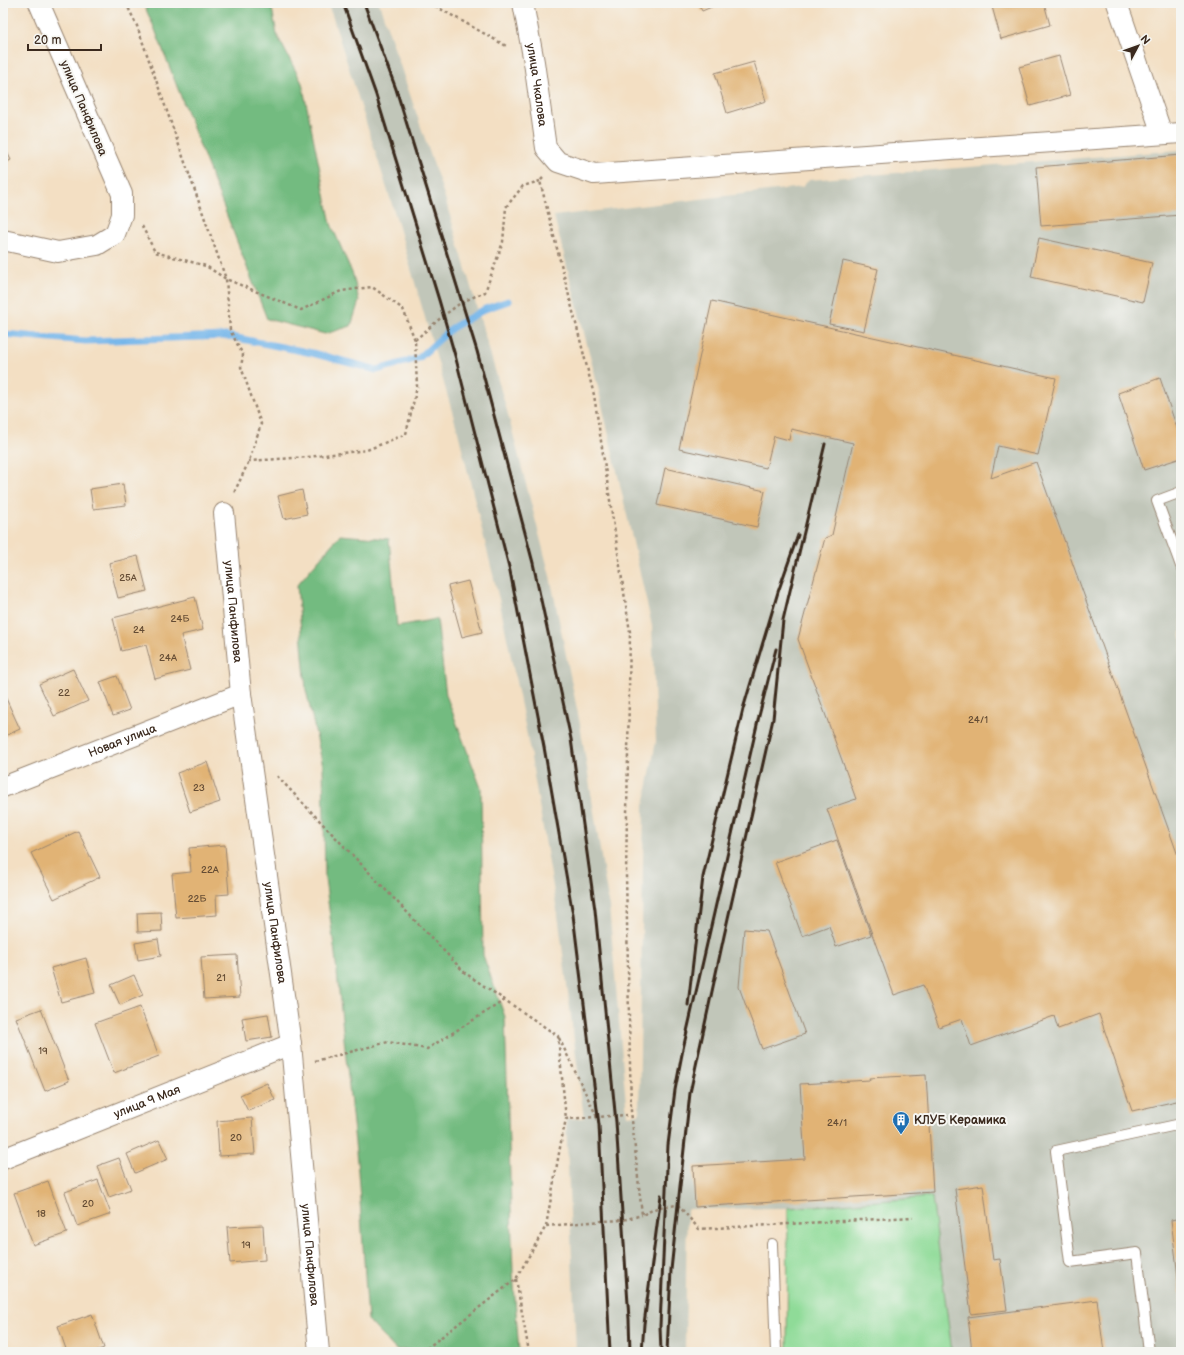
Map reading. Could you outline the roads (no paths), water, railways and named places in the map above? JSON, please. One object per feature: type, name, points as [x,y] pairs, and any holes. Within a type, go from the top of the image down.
[{"type":"street","name":"улица Панфилова","points":[[3,240],[58,252],[96,246],[115,234],[122,215],[122,194],[39,3]]},
{"type":"street","name":"улица Чкалова","points":[[523,3],[534,62],[546,148],[558,162],[594,174],[1172,134]]},
{"type":"street","points":[[1117,3],[1172,134]]},
{"type":"street","name":"улица Панфилова","points":[[224,513],[241,694],[291,1044],[319,1352]]},
{"type":"street","name":"Новая улица","points":[[3,787],[241,694]]},
{"type":"street","name":"улица 9 Мая","points":[[3,1159],[291,1044]]},
{"type":"lane","points":[[1181,492],[1157,501],[1181,566]]},
{"type":"lane","points":[[1150,1352],[1137,1253],[1070,1262],[1056,1151],[1181,1124]]},
{"type":"lane","points":[[772,1244],[776,1352]]},
{"type":"waterway","points":[[3,334],[86,341],[227,336],[312,353],[377,370],[419,358],[452,328],[485,309],[508,301]]},
{"type":"railway","points":[[343,3],[376,95],[439,300],[456,359],[510,571],[544,747],[573,915],[599,1125],[610,1352]]},
{"type":"railway","points":[[364,3],[396,89],[477,351],[533,563],[571,739],[595,910],[616,1122],[630,1352]]},
{"type":"railway","points":[[667,1352],[671,1270],[690,1093],[773,719],[783,620],[825,444]]},
{"type":"railway","points":[[688,1005],[703,877],[743,709],[778,592],[798,535]]},
{"type":"railway","points":[[661,1352],[660,1326],[668,1145],[675,1090],[759,716],[776,649]]},
{"type":"railway","points":[[642,1352],[644,1324],[661,1195]]},
{"type":"place","name":"КЛУБ Керамика","points":[[901,1135]]}]
